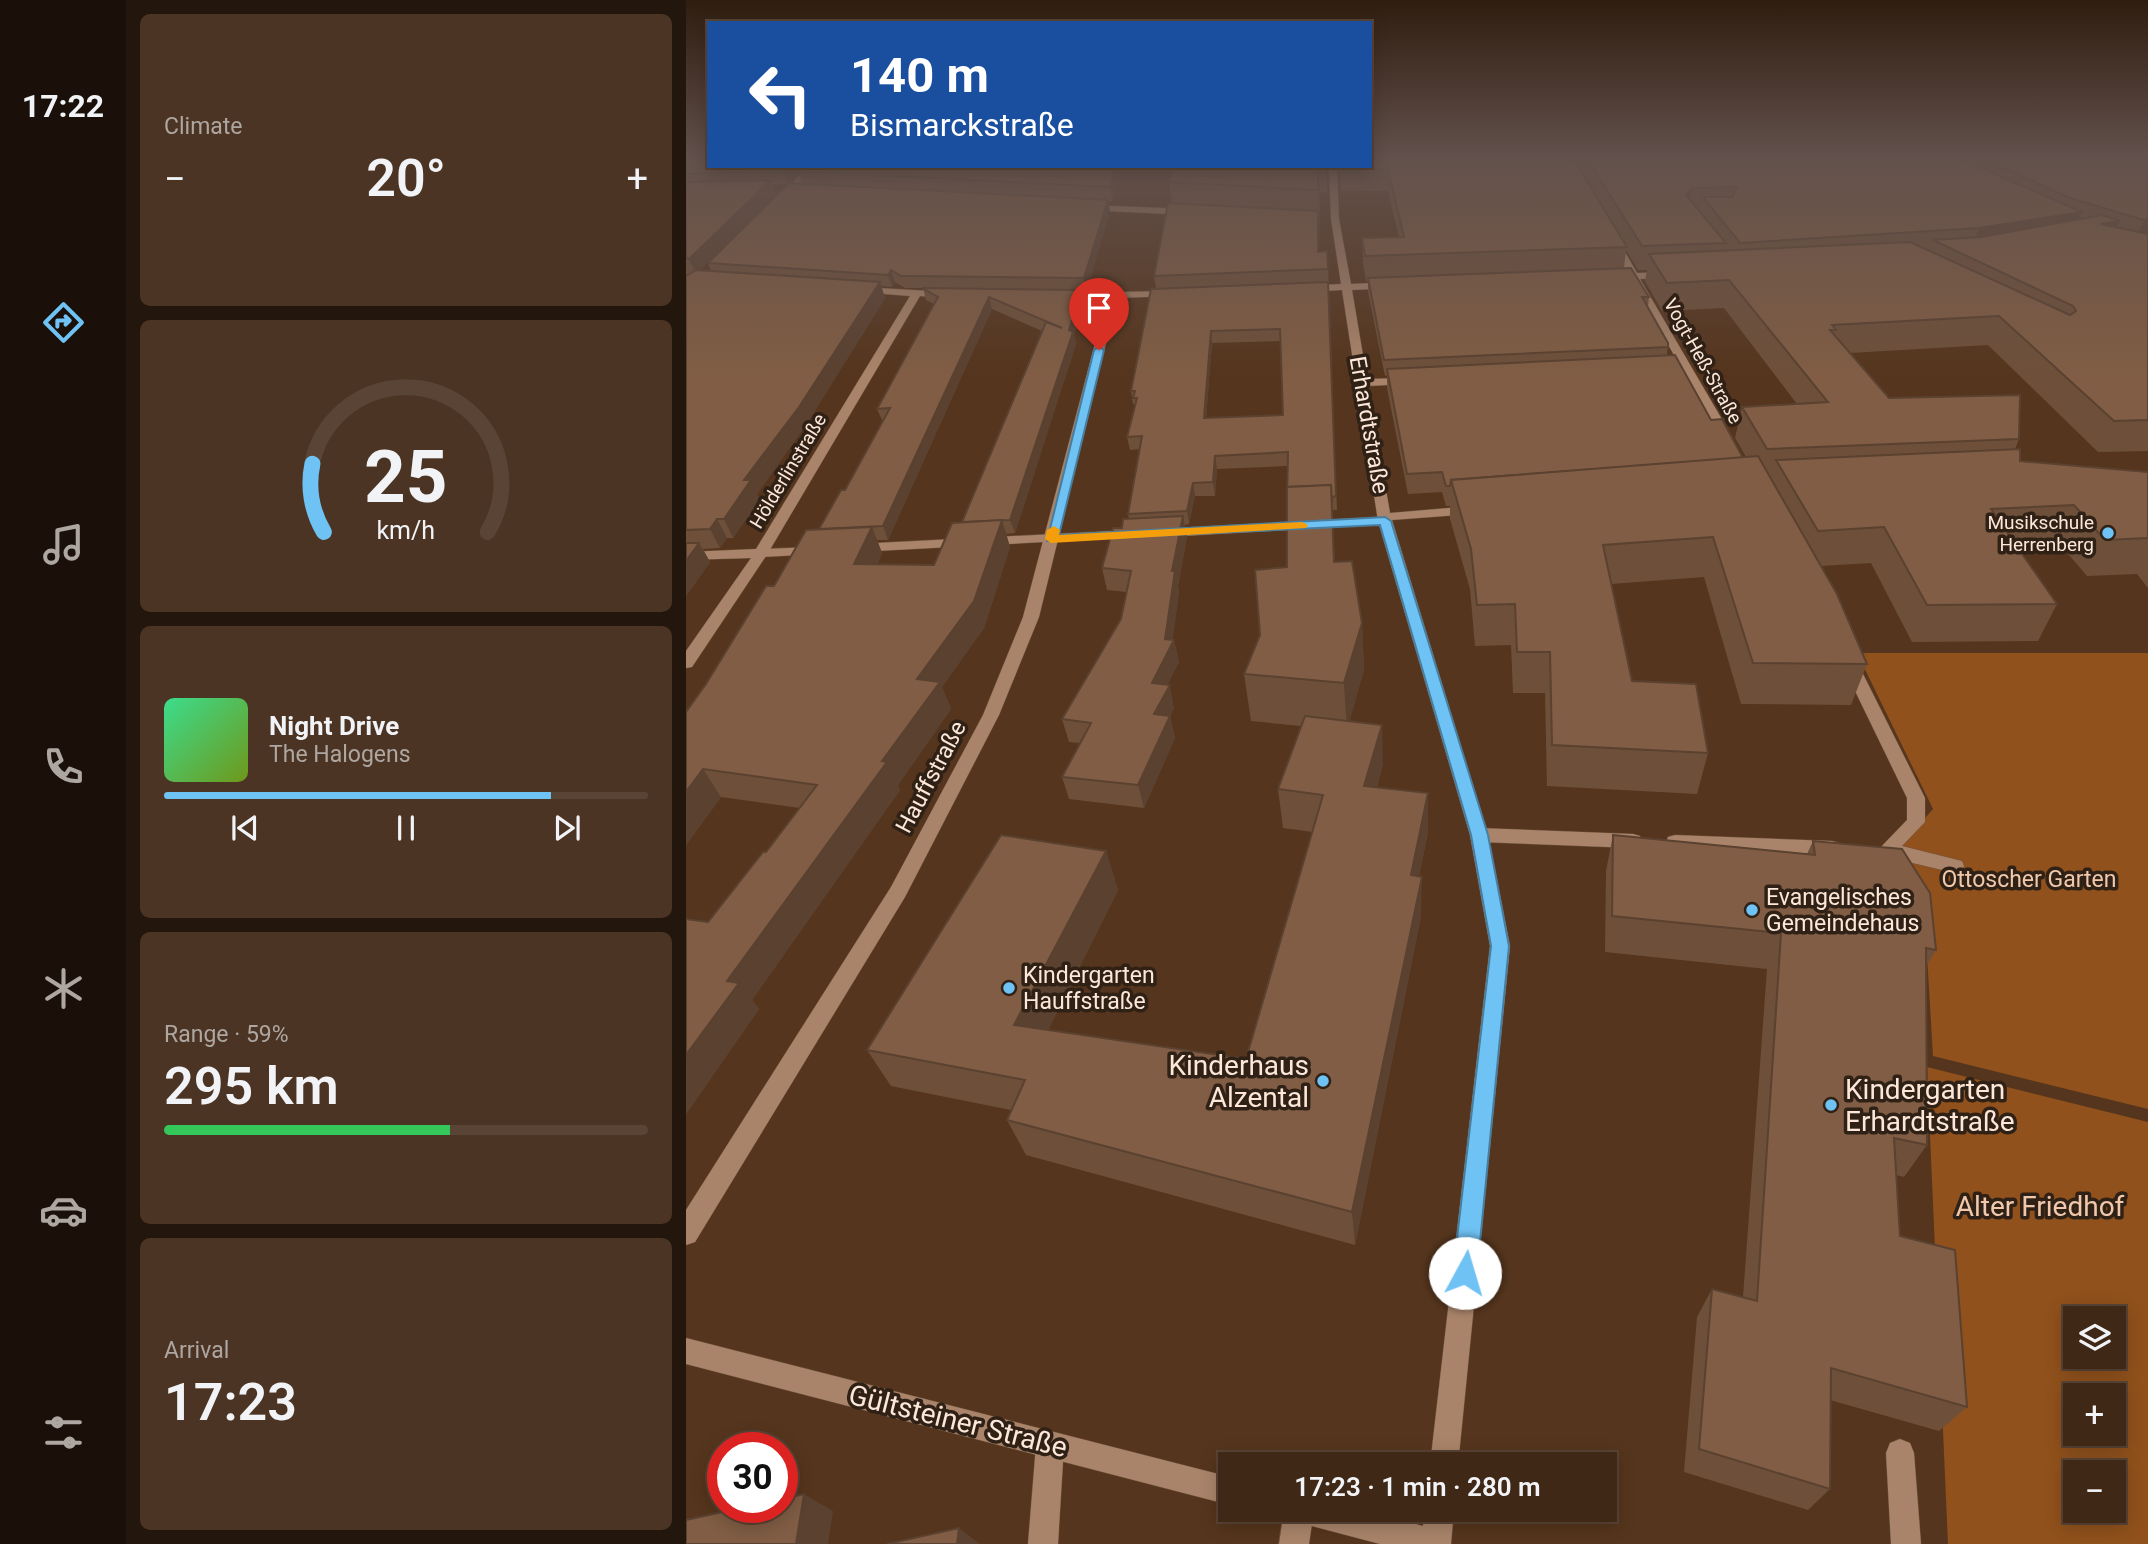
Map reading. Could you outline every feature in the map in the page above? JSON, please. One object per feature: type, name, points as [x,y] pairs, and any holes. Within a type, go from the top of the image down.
[{"type":"street","name":"Erhardtstraße","points":[[1337,229],[1348,287],[1360,383],[1385,519],[1479,835],[1500,946],[1445,1452]]},
{"type":"street","name":"Vogt-Heß-Straße","points":[[1608,231],[1688,367],[1734,452]]},
{"type":"street","points":[[1594,278],[1677,275]]},
{"type":"street","points":[[1293,289],[1403,285]]},
{"type":"street","points":[[849,289],[965,295]]},
{"type":"street","name":"Hölderlinstraße","points":[[686,663],[761,553],[916,294]]},
{"type":"street","points":[[1051,296],[1182,294]]},
{"type":"street","name":"Hauffstraße","points":[[686,1233],[898,892],[991,715],[1031,617],[1113,296]]},
{"type":"street","points":[[1674,368],[1688,367]]},
{"type":"street","points":[[1360,383],[1415,381]]},
{"type":"street","points":[[686,556],[1051,539],[1385,519],[1481,509]]},
{"type":"street","points":[[1844,652],[1916,798],[1916,822],[1880,850],[1955,866]]},
{"type":"street","points":[[1479,835],[1846,849]]},
{"type":"street","name":"Gültsteiner Straße","points":[[686,1352],[1218,1488]]},
{"type":"street","points":[[1043,1544],[1050,1445]]},
{"type":"street","points":[[1900,1454],[1906,1544]]},
{"type":"street","points":[[1294,1544],[1297,1522]]},
{"type":"street","points":[[1353,1522],[1436,1544],[1438,1522]]},
{"type":"green space","name":"Ottoscher Garten","points":[[1857,653],[2148,653],[2148,1109],[1933,1056],[1926,939],[1886,863],[1933,809]]},
{"type":"green space","name":"Alter Friedhof","points":[[1927,1067],[2148,1122],[2148,1544],[1948,1544]]},
{"type":"building","points":[[686,229],[720,229],[689,259],[686,258]]},
{"type":"building","points":[[742,229],[1099,229],[1084,278],[901,276],[891,270],[888,275],[708,263]]},
{"type":"building","points":[[1163,229],[1318,229],[1318,252],[1327,251],[1328,269],[1154,276]]},
{"type":"building","points":[[1402,229],[1616,229],[1627,247],[1365,256],[1362,238],[1404,237]]},
{"type":"building","points":[[1631,229],[1714,229],[1726,243],[1642,246]]},
{"type":"building","points":[[1729,229],[1962,229],[1740,243]]},
{"type":"building","points":[[2025,229],[2125,229],[2148,234],[2148,420],[2114,421],[1999,316],[1832,325],[1836,330],[1830,330],[1889,398],[2020,395],[2019,439],[1767,449],[1742,407],[1828,402],[1729,280],[1667,283],[1649,254],[1910,242],[2070,315],[2076,311],[2073,306],[1933,240],[1981,237]]},
{"type":"building","points":[[1631,268],[1649,297],[1642,297],[1668,347],[1384,360],[1368,278]]},
{"type":"building","points":[[696,270],[880,282],[799,407],[744,480],[751,480],[724,519],[717,519],[710,529],[686,530],[686,276]]},
{"type":"building","points":[[1328,282],[1336,496],[1332,497],[1332,504],[1331,485],[1287,487],[1288,452],[1215,456],[1213,482],[1193,483],[1187,511],[1128,514],[1142,436],[1127,437],[1137,398],[1133,398],[1135,391],[1131,391],[1151,289]],"holes":[[[1280,329],[1283,415],[1204,418],[1211,331]]]},
{"type":"building","points":[[922,288],[1081,290],[1069,330],[1073,332],[1010,520],[962,522],[1046,322],[1062,328],[989,297],[883,526],[819,529],[841,490],[845,490],[890,408],[877,409],[938,297]]},
{"type":"building","points":[[1675,355],[1711,420],[1722,419],[1743,458],[1451,480],[1450,486],[1446,486],[1442,472],[1407,474],[1387,369]]},
{"type":"building","points":[[2020,449],[2020,461],[2148,472],[2148,538],[2105,540],[2074,505],[1991,509],[2057,604],[1927,605],[1884,527],[1818,531],[1776,460]]},
{"type":"building","points":[[1758,456],[1837,594],[1867,664],[1753,663],[1713,537],[1603,545],[1632,681],[1696,684],[1708,753],[1552,745],[1550,652],[1517,652],[1515,604],[1477,605],[1471,549],[1451,480]]},
{"type":"building","points":[[1331,485],[1334,562],[1352,561],[1362,623],[1344,683],[1244,674],[1260,635],[1255,570],[1287,567],[1287,487]]},
{"type":"building","points":[[1183,516],[1172,571],[1175,571],[1165,639],[1174,640],[1152,683],[1170,685],[1154,714],[1170,716],[1138,785],[1062,777],[1091,723],[1062,719],[1121,619],[1131,571],[1102,568],[1113,528],[1122,528],[1123,519]]},
{"type":"building","points":[[1002,520],[974,601],[917,679],[940,682],[882,761],[887,762],[727,981],[739,983],[686,1055],[686,919],[708,922],[817,785],[703,769],[686,792],[686,712],[766,586],[774,586],[806,530],[872,527],[854,564],[934,565],[952,523]]},
{"type":"building","points":[[686,543],[699,543],[686,561]]},
{"type":"building","points":[[1305,716],[1382,725],[1364,786],[1428,793],[1411,875],[1422,877],[1352,1212],[1007,1120],[1025,1080],[867,1050],[1001,835],[1106,851],[1014,1025],[1246,1059],[1323,795],[1278,789]]},
{"type":"building","points":[[1613,835],[1815,855],[1813,841],[1902,849],[1930,893],[1936,950],[1926,948],[1927,1145],[1894,1138],[1900,1236],[1955,1250],[1967,1407],[1831,1368],[1830,1489],[1699,1449],[1712,1289],[1757,1301],[1781,933],[1612,916]]},
{"type":"building","points":[[804,1494],[796,1544],[686,1544],[686,1520],[707,1515],[707,1523],[798,1523],[798,1495]]},
{"type":"building","points":[[959,1528],[957,1544],[887,1544]]},
{"type":"slow traffic","points":[[1054,530],[1051,539],[1302,525]]},
{"type":"place","name":"Musikschule Herrenberg","points":[[2108,533]]},
{"type":"place","name":"Evangelisches Gemeindehaus","points":[[1752,910]]},
{"type":"place","name":"Kindergarten Hauffstraße","points":[[1009,988]]},
{"type":"place","name":"Kinderhaus Alzental","points":[[1323,1081]]},
{"type":"place","name":"Kindergarten Erhardtstraße","points":[[1831,1105]]},
{"type":"route","points":[[1099,350],[1051,539],[1385,521],[1479,835],[1500,946],[1465,1273]]}]
